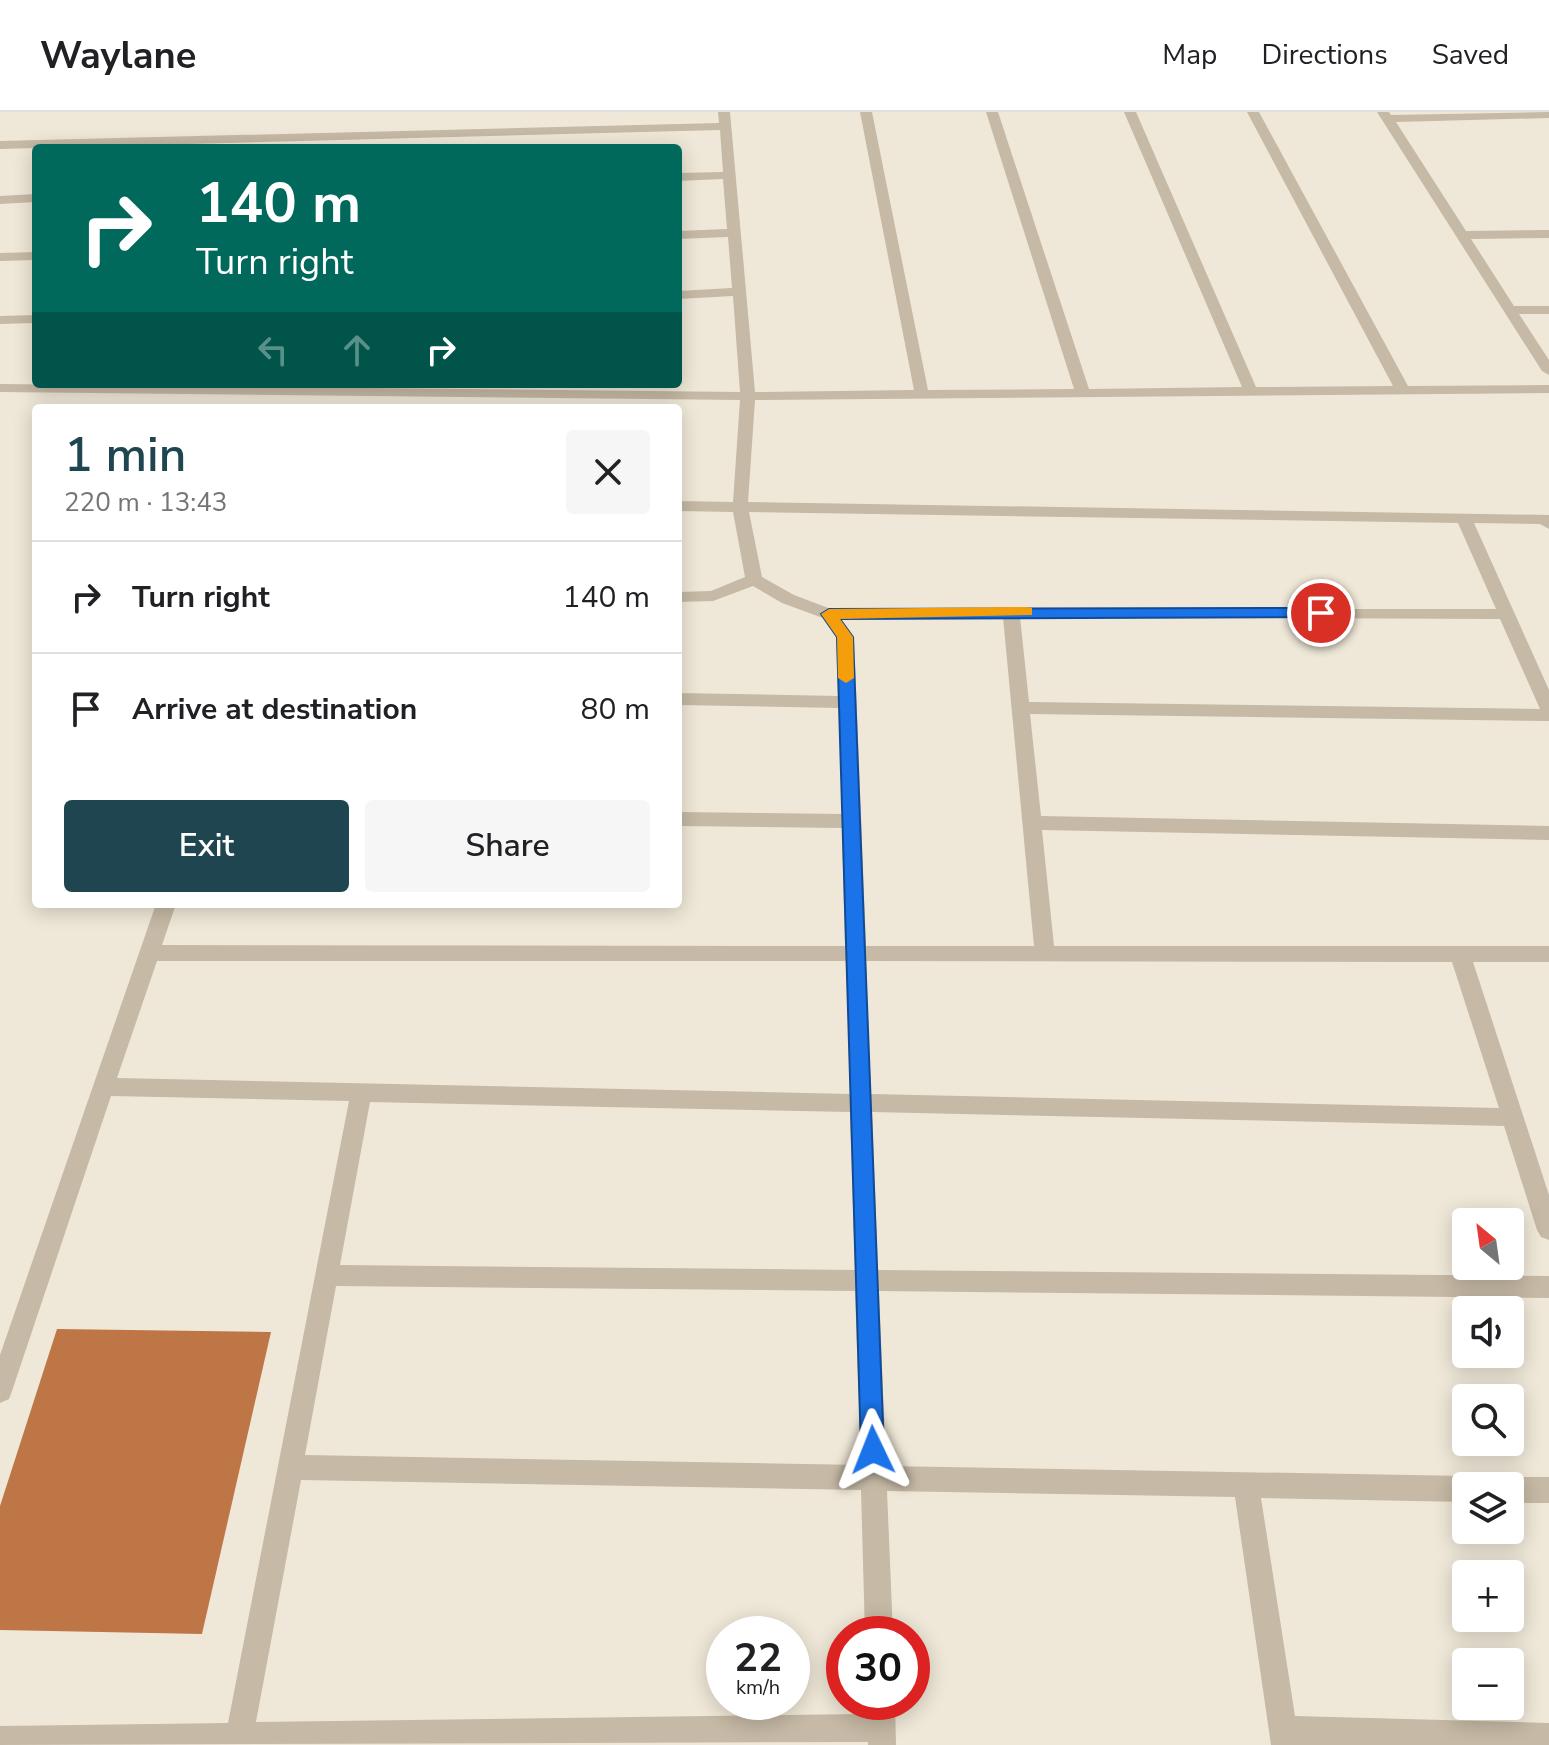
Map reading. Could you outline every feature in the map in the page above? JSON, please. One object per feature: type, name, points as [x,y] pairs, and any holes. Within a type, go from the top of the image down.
[{"type":"street","points":[[866,112],[922,395]]},
{"type":"street","points":[[992,112],[1083,393]]},
{"type":"street","points":[[1130,112],[1251,392]]},
{"type":"street","points":[[1253,112],[1403,391]]},
{"type":"street","points":[[1385,115],[1549,114]]},
{"type":"street","points":[[1385,115],[1549,371]]},
{"type":"street","points":[[0,145],[725,119],[748,396],[740,507],[754,580],[788,599],[829,614],[1507,614]]},
{"type":"street","points":[[682,177],[729,175]]},
{"type":"street","points":[[0,200],[32,198]]},
{"type":"street","points":[[682,235],[734,233]]},
{"type":"street","points":[[1462,235],[1549,234]]},
{"type":"street","points":[[0,257],[32,256]]},
{"type":"street","points":[[682,295],[740,292]]},
{"type":"street","points":[[1511,310],[1549,310]]},
{"type":"street","points":[[0,320],[32,319]]},
{"type":"street","points":[[0,388],[748,396],[1549,389]]},
{"type":"street","points":[[682,506],[1544,519],[1549,524]]},
{"type":"street","points":[[1021,708],[1549,712],[1464,518]]},
{"type":"street","points":[[682,597],[713,596],[754,580]]},
{"type":"street","points":[[1011,612],[1045,953]]},
{"type":"street","points":[[829,614],[845,637],[878,1616]]},
{"type":"street","points":[[682,699],[846,702]]},
{"type":"street","points":[[682,819],[850,821]]},
{"type":"street","points":[[1033,823],[1549,833]]},
{"type":"street","points":[[0,1391],[165,908]]},
{"type":"street","points":[[149,953],[1549,954]]},
{"type":"street","points":[[1460,954],[1549,1230]]},
{"type":"street","points":[[104,1087],[1513,1117]]},
{"type":"street","points":[[239,1738],[361,1093]]},
{"type":"street","points":[[327,1275],[1549,1287]]},
{"type":"street","points":[[290,1467],[1452,1489]]},
{"type":"street","points":[[1246,1485],[1284,1738],[1549,1737]]},
{"type":"street","points":[[1524,1490],[1549,1490]]},
{"type":"street","points":[[0,1740],[882,1725]]},
{"type":"building","points":[[57,1329],[271,1332],[202,1634],[0,1630],[0,1506]]},
{"type":"slow traffic","points":[[846,678],[845,637],[829,614],[1026,612]]},
{"type":"route","points":[[873,1450],[845,637],[829,614],[1321,613]]}]
